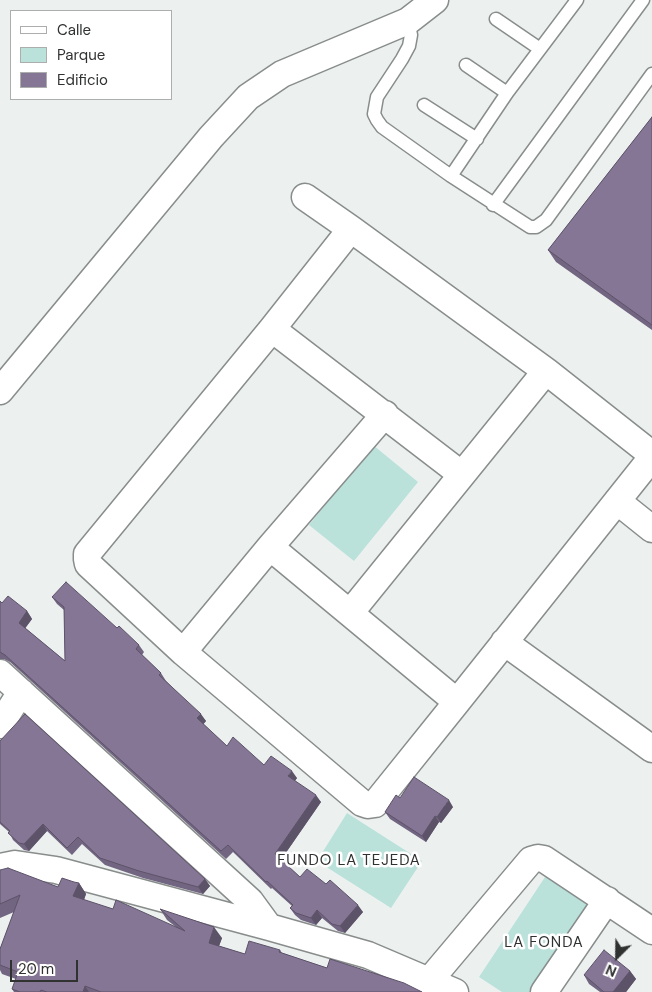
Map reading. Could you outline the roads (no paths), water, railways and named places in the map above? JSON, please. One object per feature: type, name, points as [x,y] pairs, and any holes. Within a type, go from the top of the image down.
[{"type":"street","points":[[0,390],[211,137],[248,97],[282,74],[408,21],[435,0]]},
{"type":"street","points":[[306,197],[351,229],[546,371],[650,452],[651,457],[375,804],[368,805],[362,803],[183,652],[88,564],[87,554],[272,330],[351,229]]},
{"type":"street","points":[[272,330],[462,474]]},
{"type":"street","points":[[350,612],[546,371]]},
{"type":"street","points":[[183,652],[270,547],[385,414]]},
{"type":"street","points":[[617,501],[652,529]]},
{"type":"street","points":[[270,547],[457,702]]},
{"type":"street","points":[[504,642],[652,749]]},
{"type":"street","points":[[0,673],[250,901],[269,927]]},
{"type":"street","points":[[0,726],[21,692]]},
{"type":"street","points":[[429,981],[531,860],[538,858],[544,859],[652,931]]},
{"type":"street","points":[[5,860],[56,870],[368,955],[455,992]]},
{"type":"street","points":[[544,992],[608,900]]},
{"type":"lane","points":[[493,205],[643,0]]},
{"type":"lane","points":[[451,176],[572,2]]},
{"type":"lane","points":[[496,19],[540,49]]},
{"type":"lane","points":[[408,21],[411,35],[409,46],[402,60],[377,97],[374,114],[382,127],[493,205],[530,227],[542,224],[652,74]]},
{"type":"lane","points":[[466,65],[507,93]]},
{"type":"lane","points":[[424,105],[476,138]]},
{"type":"district","name":"FUNDO LA TEJEDA","points":[[349,861]]},
{"type":"district","name":"LA FONDA","points":[[544,943]]}]
